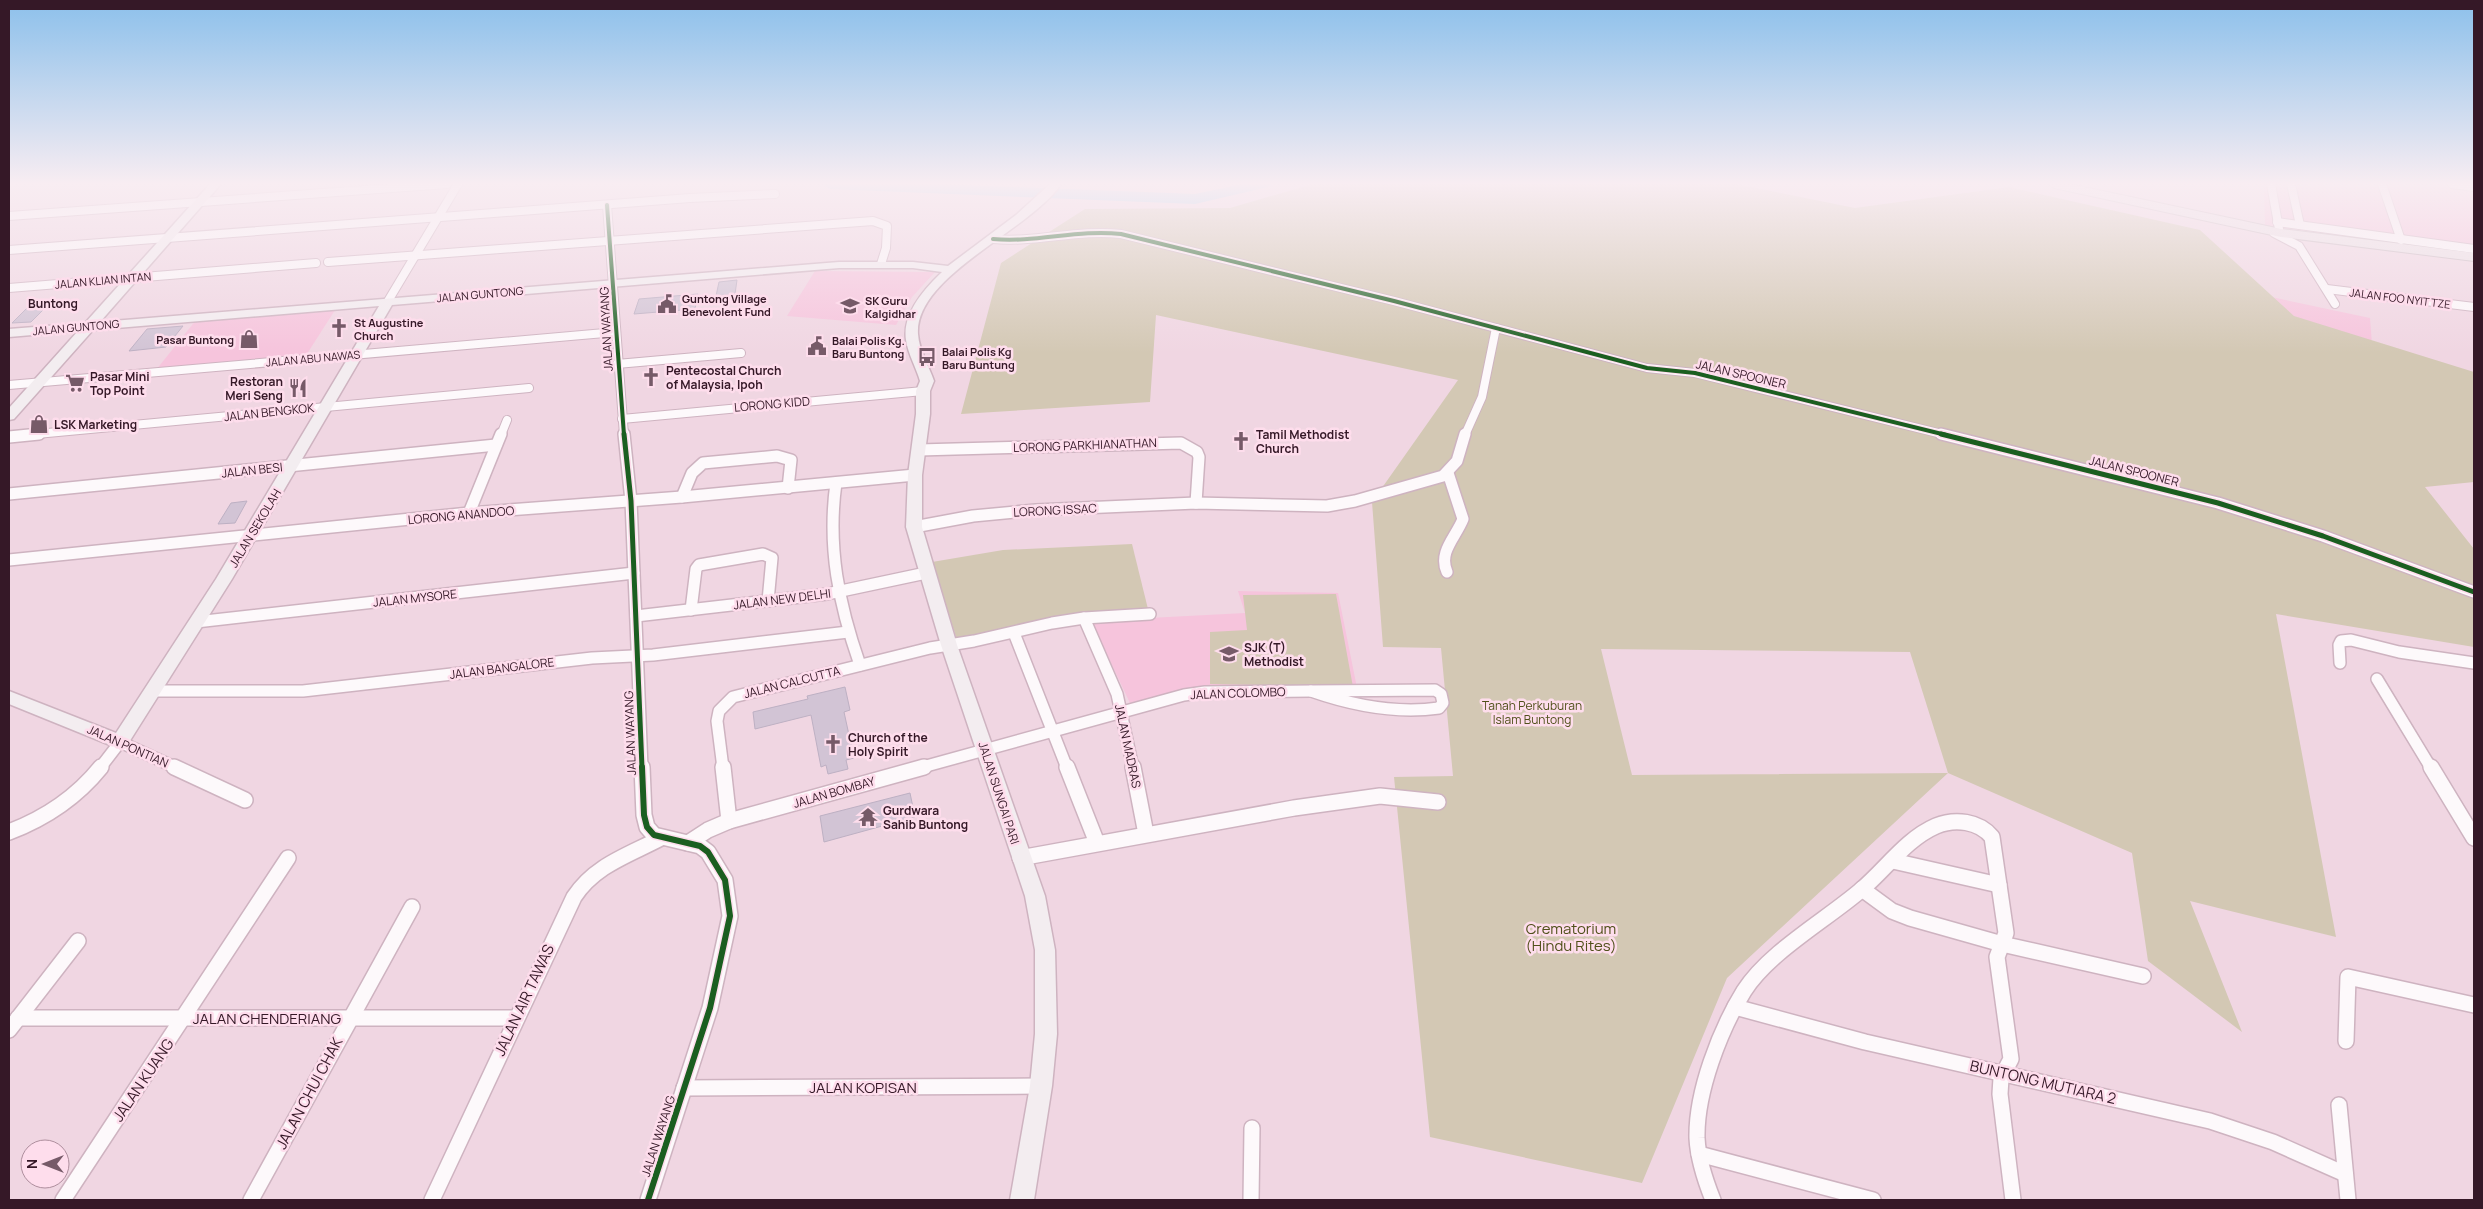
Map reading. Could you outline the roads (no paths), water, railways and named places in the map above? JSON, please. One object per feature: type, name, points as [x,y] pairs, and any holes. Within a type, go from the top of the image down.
[{"type":"main road","points":[[2327,240],[2474,258]]},
{"type":"street","points":[[9,250],[137,240]]},
{"type":"street","points":[[9,416],[167,240]]},
{"type":"street","name":"JALAN SEKOLAH","points":[[9,832],[48,816],[65,805],[98,774],[155,691],[250,536],[424,240]]},
{"type":"street","points":[[328,262],[618,240]]},
{"type":"street","points":[[881,264],[886,248],[886,240]]},
{"type":"street","name":"JALAN SUNGAI PARI","points":[[986,240],[948,269],[926,297],[915,316],[912,328],[915,350],[927,381],[923,391],[919,450],[914,475],[914,527],[926,573],[949,645],[1020,858],[1035,896],[1045,950],[1047,988],[1046,1034],[1041,1086],[1022,1200]]},
{"type":"street","name":"JALAN SUNGAI PARI","points":[[948,269],[991,240]]},
{"type":"street","name":"JALAN SPOONER","points":[[1143,240],[1394,301],[1647,368],[1695,373],[2218,503],[2323,536],[2474,592]]},
{"type":"street","points":[[2291,240],[2302,250],[2335,304]]},
{"type":"street","points":[[2302,250],[2302,246],[2306,242],[2319,240]]},
{"type":"street","points":[[2404,240],[2474,249]]},
{"type":"street","name":"JALAN WAYANG","points":[[610,241],[614,283],[617,364],[631,501],[644,815],[647,827],[661,838],[688,843],[704,849],[716,862],[725,880],[730,916],[710,1008],[648,1200]]},
{"type":"street","name":"JALAN KLIAN INTAN","points":[[9,288],[316,262]]},
{"type":"street","name":"JALAN GUNTONG","points":[[9,333],[839,265],[881,264],[948,269]]},
{"type":"street","name":"JALAN FOO NYIT TZE","points":[[2327,289],[2474,307]]},
{"type":"street","points":[[1447,572],[1442,558],[1463,519],[1455,489],[1448,473],[1458,459],[1468,425],[1481,400],[1496,328]]},
{"type":"street","name":"JALAN ABU NAWAS","points":[[9,385],[616,332]]},
{"type":"street","points":[[617,364],[741,353]]},
{"type":"street","name":"JALAN BENGKOK","points":[[9,437],[529,388]]},
{"type":"street","name":"LORONG KIDD","points":[[622,419],[923,391]]},
{"type":"street","points":[[469,513],[507,420]]},
{"type":"street","name":"LORONG PARKHIANATHAN","points":[[919,450],[1181,443],[1196,452],[1199,457],[1196,503]]},
{"type":"street","name":"JALAN BESI","points":[[9,494],[496,445]]},
{"type":"street","points":[[682,498],[696,466],[703,463],[777,456],[791,460],[788,488]]},
{"type":"street","name":"LORONG ISSAC","points":[[914,527],[1007,512],[1196,503],[1327,506],[1354,501],[1448,473]]},
{"type":"street","name":"LORONG ANANDOO","points":[[9,560],[469,513],[682,498],[914,475]]},
{"type":"street","points":[[836,483],[831,527],[837,592],[860,666]]},
{"type":"street","points":[[691,610],[696,568],[699,565],[763,554],[769,555],[772,558],[768,601]]},
{"type":"street","name":"JALAN MYSORE","points":[[196,622],[634,573]]},
{"type":"street","name":"JALAN NEW DELHI","points":[[636,616],[837,592],[926,573]]},
{"type":"street","name":"JALAN CALCUTTA","points":[[729,821],[717,721],[719,711],[724,704],[744,694],[949,645],[1084,618],[1150,614]]},
{"type":"street","name":"JALAN MADRAS","points":[[1084,618],[1117,694],[1146,834]]},
{"type":"street","name":"JALAN BANGALORE","points":[[155,691],[303,691],[592,658],[638,656],[848,632]]},
{"type":"street","points":[[1014,633],[1097,843]]},
{"type":"street","points":[[2340,663],[2339,645],[2342,641],[2351,640],[2400,652],[2474,663]]},
{"type":"street","points":[[2377,680],[2450,796],[2474,838]]},
{"type":"street","name":"JALAN COLOMBO","points":[[985,750],[1184,695],[1205,692],[1311,691],[1439,691],[1442,703],[1438,708],[1430,710],[1404,709],[1330,699],[1311,691]]},
{"type":"street","name":"JALAN PONTIAN","points":[[9,697],[120,742],[245,800]]},
{"type":"street","name":"JALAN BOMBAY","points":[[688,843],[708,830],[729,821],[985,750]]},
{"type":"street","points":[[1020,858],[1294,808],[1380,796],[1438,802]]},
{"type":"street","points":[[1713,1200],[1706,1183],[1699,1154],[1697,1131],[1700,1107],[1709,1076],[1735,1007],[1743,992],[1756,976],[1862,889],[1925,832],[1949,823],[1976,825],[1985,829],[1992,837],[2006,933],[1997,957],[2011,1059],[2000,1084],[2000,1094],[2013,1200]]},
{"type":"street","name":"JALAN AIR TAWAS","points":[[432,1200],[556,930],[586,881],[605,866],[661,838]]},
{"type":"street","name":"JALAN KUANG","points":[[63,1200],[288,858]]},
{"type":"street","points":[[1893,861],[2000,885]]},
{"type":"street","points":[[1862,889],[1892,911],[1910,918],[2002,944],[2143,976]]},
{"type":"street","name":"JALAN CHUI CHAK","points":[[251,1200],[412,907]]},
{"type":"street","points":[[13,1024],[78,941]]},
{"type":"street","points":[[2346,1041],[2348,977],[2474,1006]]},
{"type":"street","name":"BUNTONG MUTIARA 2","points":[[1735,1007],[1865,1042],[2004,1072],[2210,1121],[2273,1142],[2345,1174]]},
{"type":"street","name":"JALAN CHENDERIANG","points":[[13,1024],[184,1017],[516,1018]]},
{"type":"street","name":"JALAN KOPISAN","points":[[684,1088],[1041,1086]]},
{"type":"street","points":[[2339,1105],[2348,1200]]},
{"type":"street","points":[[1251,1200],[1252,1128]]},
{"type":"street","points":[[1699,1154],[1873,1200]]},
{"type":"place","name":"Guntong Village Benevolent Fund","points":[[667,304]]},
{"type":"place","name":"SK Guru Kalgidhar","points":[[850,306]]},
{"type":"place","name":"St Augustine Church","points":[[339,328]]},
{"type":"place","name":"Pasar Buntong","points":[[249,339]]},
{"type":"place","name":"Balai Polis Kg. Baru Buntong","points":[[817,346]]},
{"type":"place","name":"Balai Polis Kg Baru Buntung","points":[[927,357]]},
{"type":"place","name":"Pentecostal Church of Malaysia, Ipoh","points":[[651,377]]},
{"type":"place","name":"Pasar Mini Top Point","points":[[75,383]]},
{"type":"place","name":"Restoran Meri Seng","points":[[298,388]]},
{"type":"place","name":"LSK Marketing","points":[[39,424]]},
{"type":"place","name":"Tamil Methodist Church","points":[[1241,441]]},
{"type":"place","name":"SJK (T) Methodist","points":[[1229,654]]},
{"type":"place","name":"Church of the Holy Spirit","points":[[833,744]]},
{"type":"place","name":"Gurdwara Sahib Buntong","points":[[868,817]]},
{"type":"district","name":"Buntong","points":[[53,303]]},
{"type":"park label","name":"Tanah Perkuburan Islam Buntong","points":[[1532,712]]},
{"type":"park label","name":"Crematorium (Hindu Rites)","points":[[1571,936]]}]
